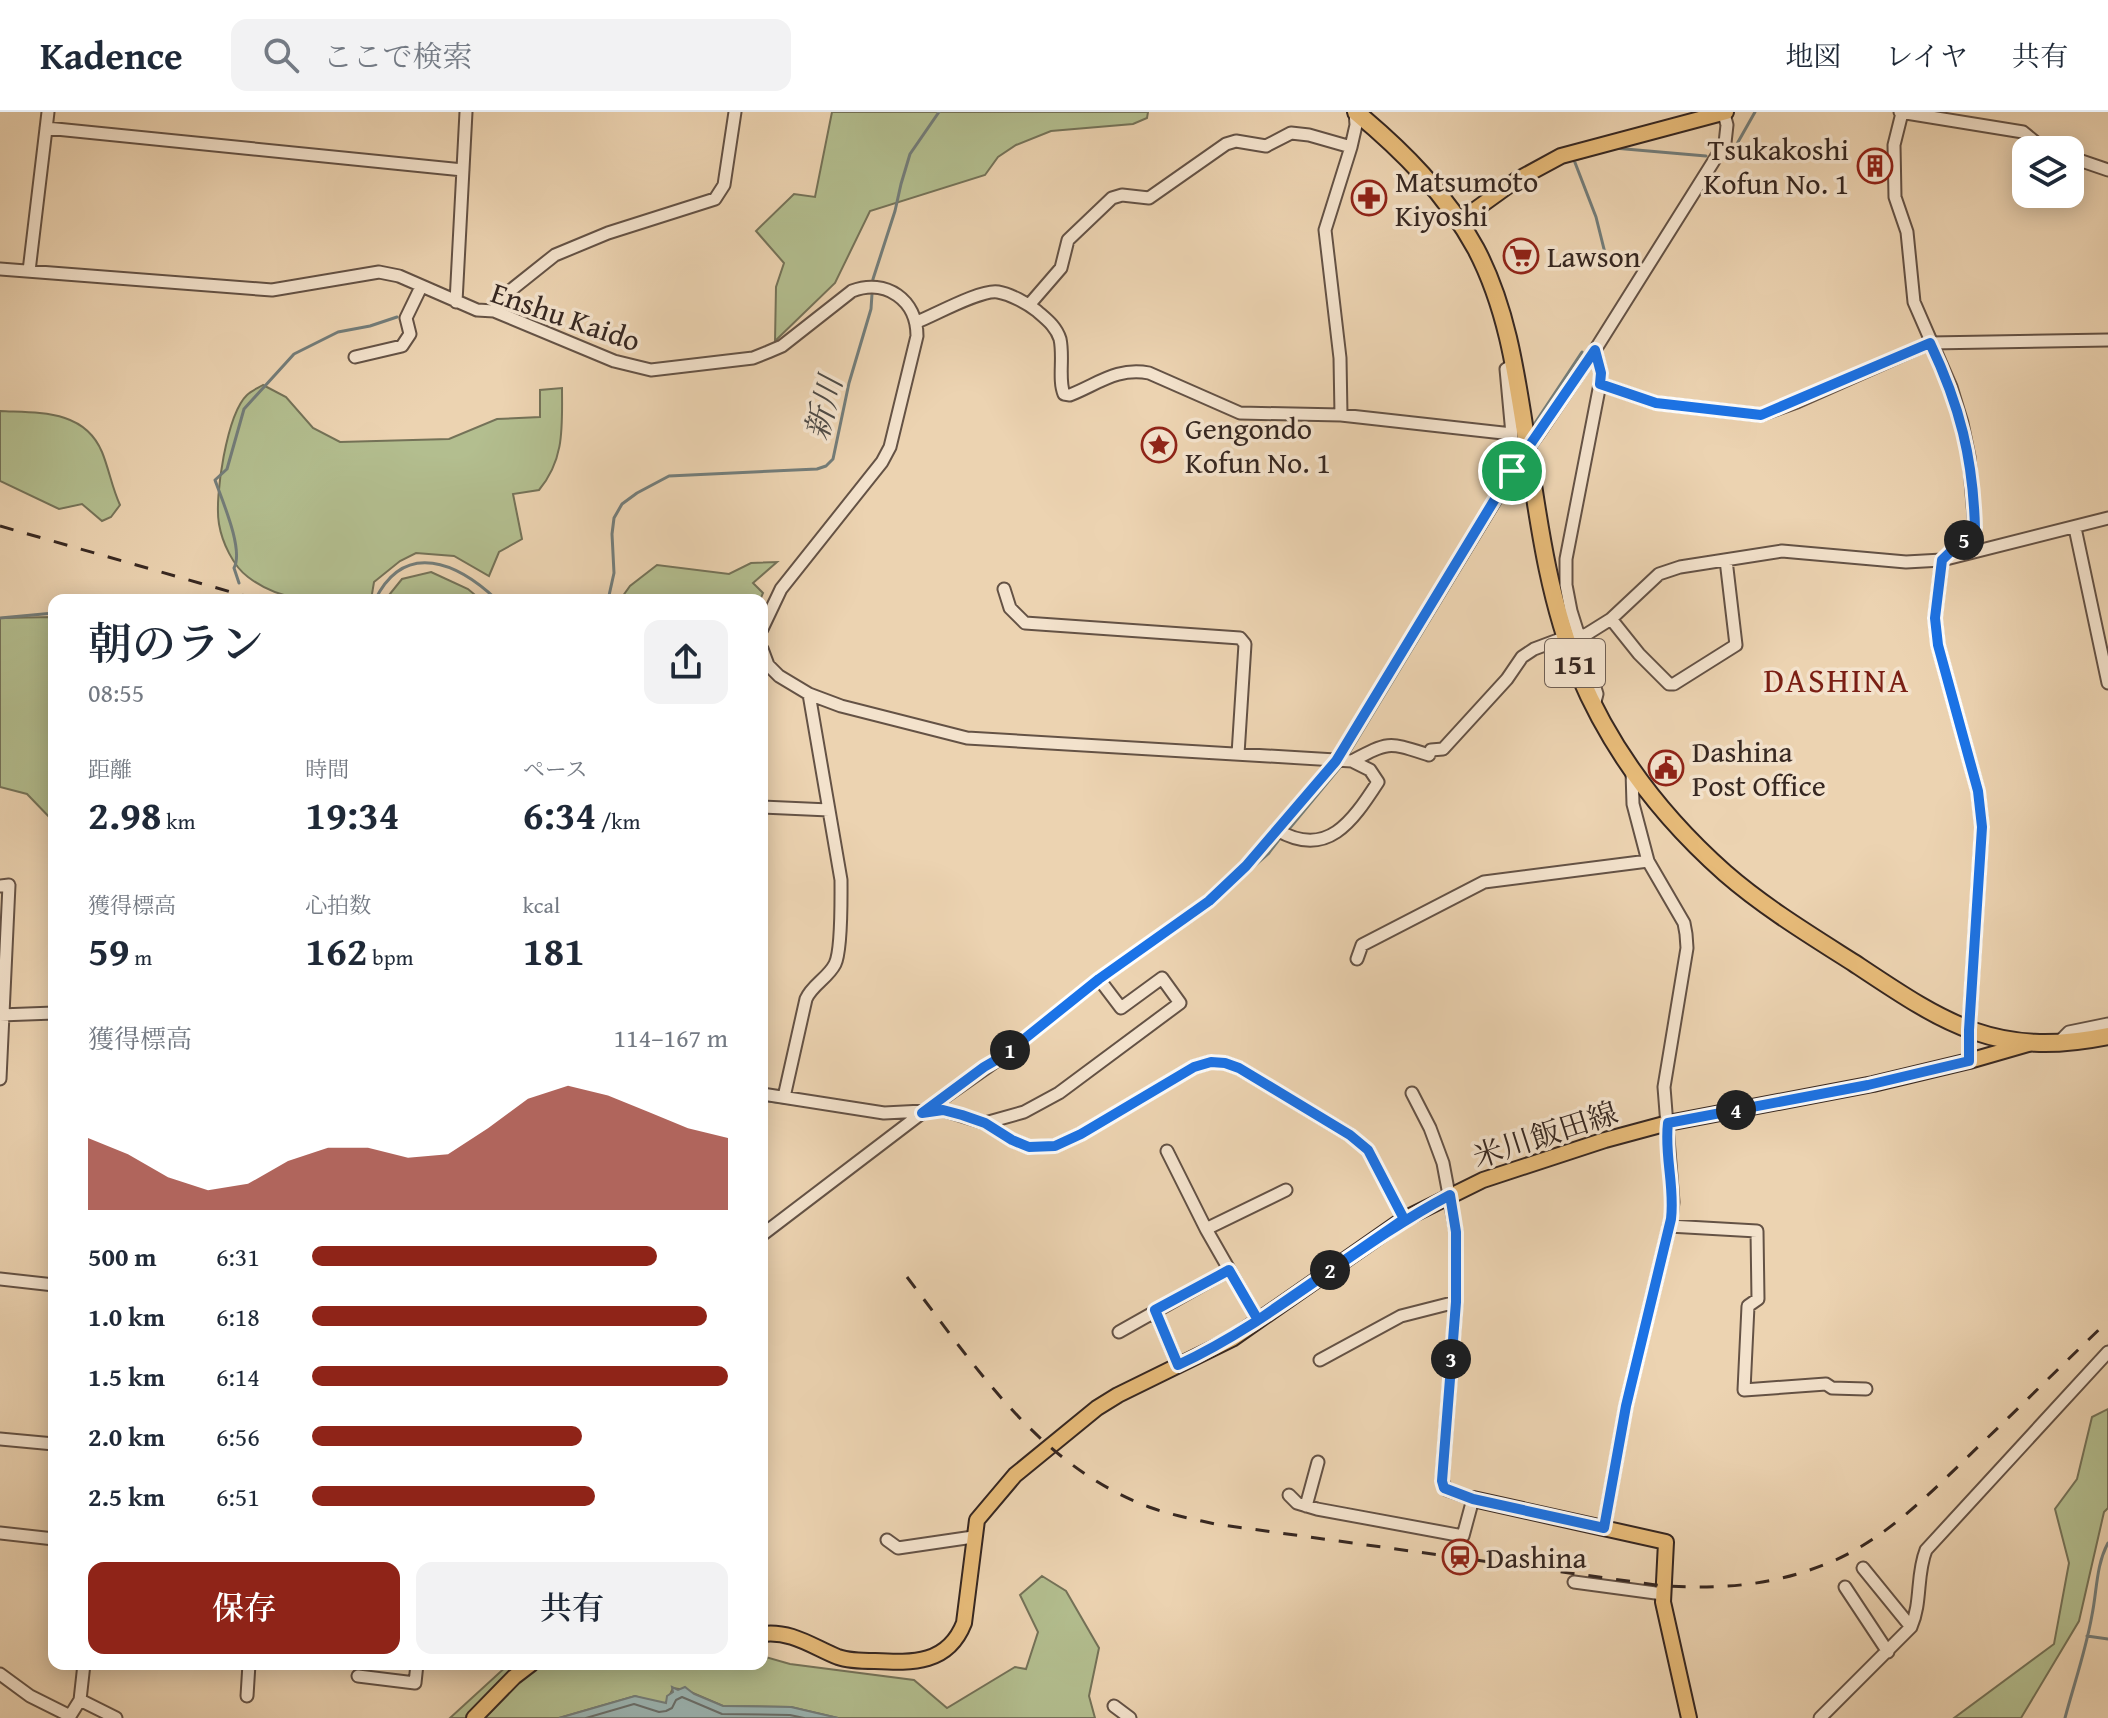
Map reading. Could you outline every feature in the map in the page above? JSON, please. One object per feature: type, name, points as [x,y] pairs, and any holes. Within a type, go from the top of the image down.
[{"type":"highway","name":"151","points":[[1355,112],[1399,148],[1433,187],[1475,247],[1493,289],[1515,364],[1542,541],[1554,598],[1594,706],[1632,771],[1666,815],[1750,893],[1924,1009],[1969,1030],[2028,1044],[2058,1044],[2108,1036]]},
{"type":"main road","points":[[1458,222],[1515,181],[1561,156],[1725,113]]},
{"type":"main road","name":"米川飯田線","points":[[768,1634],[789,1635],[841,1658],[897,1662],[933,1657],[951,1645],[964,1623],[977,1520],[989,1503],[1047,1446],[1118,1395],[1218,1346],[1404,1219],[1450,1195],[1520,1167],[1668,1123],[1868,1085],[2028,1044]]},
{"type":"main road","points":[[1473,1499],[1666,1542],[1663,1594],[1689,1718]]},
{"type":"main road","points":[[474,1718],[523,1670]]},
{"type":"street","points":[[29,271],[48,112]]},
{"type":"street","points":[[456,302],[466,112]]},
{"type":"street","points":[[494,311],[501,298],[555,255],[608,233],[715,199],[724,185],[735,112]]},
{"type":"street","points":[[1341,415],[1340,358],[1325,230],[1351,147],[1356,125],[1355,112]]},
{"type":"street","points":[[1969,1061],[1982,827],[1978,791],[1938,645],[1935,618],[1942,560],[1975,528],[1975,514],[1962,423],[1951,387],[1914,302],[1907,232],[1895,197],[1894,145],[1901,112],[2023,132],[2028,136]]},
{"type":"street","points":[[1985,112],[1987,128]]},
{"type":"street","points":[[768,1230],[922,1113],[1003,1056],[1099,979],[1209,901],[1277,830],[1336,761],[1512,471],[1595,350],[1725,143],[1725,113]]},
{"type":"street","points":[[46,128],[463,170]]},
{"type":"street","points":[[1029,305],[1061,268],[1068,240],[1112,198],[1122,195],[1149,198],[1226,144],[1236,141],[1266,146],[1291,133],[1351,147]]},
{"type":"street","points":[[2084,162],[2108,170]]},
{"type":"street","name":"Enshu Kaido","points":[[0,269],[272,290],[379,272],[399,276],[477,310],[494,311],[614,361],[651,370],[753,358],[782,346],[852,291],[864,286],[893,291],[911,306],[917,322]]},
{"type":"street","points":[[355,357],[402,346],[410,334],[406,318],[421,287]]},
{"type":"street","points":[[768,616],[781,589],[882,462],[890,447],[915,349],[917,322],[984,293],[997,291],[1029,305],[1049,320],[1058,332],[1064,394],[1070,395],[1087,385],[1123,372],[1136,371],[1149,373],[1240,413],[1341,415],[1512,434]]},
{"type":"street","points":[[1600,384],[1656,403],[1761,415],[1930,343],[2108,340]]},
{"type":"street","points":[[1571,638],[1566,559],[1600,384],[1601,373],[1595,350]]},
{"type":"street","points":[[1512,471],[1506,369],[1515,364]]},
{"type":"street","points":[[1352,761],[1382,745],[1398,745],[1429,755],[1431,750],[1443,749],[1507,679],[1522,657],[1534,649],[1571,638],[1611,619],[1659,574],[1680,567],[1782,551],[1906,562],[1942,560],[2108,518]]},
{"type":"street","points":[[2075,528],[2108,683]]},
{"type":"street","points":[[1611,619],[1639,654],[1669,684],[1674,684],[1736,645],[1726,560]]},
{"type":"street","points":[[1004,589],[1010,608],[1025,623],[1240,638],[1245,644],[1238,754]]},
{"type":"street","points":[[768,665],[779,676],[809,694],[841,706],[967,738],[1352,761],[1370,770],[1378,782],[1355,817],[1323,841],[1303,842],[1277,830]]},
{"type":"street","points":[[784,1097],[809,991],[836,961],[841,880],[809,694]]},
{"type":"street","points":[[1604,1528],[1626,1406],[1673,1202],[1664,1087],[1687,948],[1684,923],[1648,861],[1633,804],[1632,771]]},
{"type":"street","points":[[768,807],[829,810]]},
{"type":"street","points":[[1357,959],[1362,945],[1484,882],[1648,861]]},
{"type":"street","points":[[0,886],[9,885],[0,1079]]},
{"type":"street","points":[[985,1123],[1024,1112],[1059,1093],[1180,1003],[1162,978],[1121,1008],[1099,979]]},
{"type":"street","points":[[2,1014],[48,1013]]},
{"type":"street","points":[[2058,1044],[2069,1032],[2108,1024]]},
{"type":"street","points":[[768,1095],[884,1113],[943,1110],[985,1123],[1029,1147],[1055,1146],[1081,1134],[1194,1067],[1211,1062],[1225,1063],[1294,1100],[1368,1150],[1404,1219]]},
{"type":"street","points":[[1289,1495],[1306,1506],[1463,1536],[1473,1499],[1447,1490],[1442,1481],[1456,1302],[1456,1232],[1439,1150],[1412,1093]]},
{"type":"street","points":[[1167,1151],[1206,1229],[1258,1320]]},
{"type":"street","points":[[1206,1229],[1286,1190]]},
{"type":"street","points":[[1669,1226],[1757,1231],[1758,1299],[1748,1306],[1744,1390],[1826,1384],[1832,1388],[1866,1389]]},
{"type":"street","points":[[1119,1332],[1229,1270]]},
{"type":"street","points":[[0,1279],[48,1284]]},
{"type":"street","points":[[1320,1360],[1401,1316],[1456,1302]]},
{"type":"street","points":[[1155,1310],[1178,1365]]},
{"type":"street","points":[[1820,1718],[1911,1627],[1917,1614],[1922,1560],[1926,1550],[2108,1352]]},
{"type":"street","points":[[0,1439],[48,1443]]},
{"type":"street","points":[[1306,1506],[1318,1462]]},
{"type":"street","points":[[0,1533],[48,1538]]},
{"type":"street","points":[[887,1540],[898,1548],[973,1537]]},
{"type":"street","points":[[1863,1568],[1911,1627]]},
{"type":"street","points":[[1574,1582],[1663,1594]]},
{"type":"street","points":[[1845,1587],[1888,1652]]},
{"type":"street","points":[[0,1674],[30,1696],[70,1716],[80,1700],[83,1670]]},
{"type":"street","points":[[247,1696],[249,1670]]},
{"type":"street","points":[[358,1676],[415,1683],[416,1670]]},
{"type":"street","points":[[80,1700],[92,1714],[116,1718]]},
{"type":"street","points":[[1114,1706],[1130,1718]]},
{"type":"green space","points":[[832,112],[1148,112],[1147,118],[1133,124],[1051,131],[1016,145],[998,157],[985,175],[870,211],[835,283],[775,341],[776,287],[784,263],[756,231],[794,194],[815,197]]},
{"type":"green space","points":[[263,385],[286,397],[313,428],[340,442],[449,439],[497,419],[540,417],[540,390],[562,388],[562,429],[554,466],[539,490],[513,494],[522,539],[499,552],[489,576],[454,556],[416,553],[400,561],[374,582],[372,594],[280,594],[262,586],[238,567],[229,553],[219,524],[218,495],[228,437],[233,419],[247,395]]},
{"type":"green space","points":[[0,411],[58,416],[84,428],[102,452],[120,505],[111,517],[102,521],[82,504],[59,509],[0,481]]},
{"type":"green space","points":[[777,562],[753,583],[763,594],[624,594],[657,565],[729,574],[751,563]]},
{"type":"green space","points":[[431,572],[474,594],[390,594],[402,579]]},
{"type":"green space","points":[[48,617],[48,816],[27,794],[0,787],[0,618]]},
{"type":"green space","points":[[2108,1409],[2108,1508],[2104,1512],[2079,1621],[2021,1718],[1954,1718],[2054,1644],[2069,1563],[2055,1509],[2077,1479],[2092,1417]]},
{"type":"green space","points":[[1042,1576],[1066,1591],[1099,1648],[1089,1696],[1095,1718],[838,1718],[791,1707],[723,1706],[686,1690],[673,1688],[666,1703],[635,1696],[559,1718],[450,1718],[502,1670],[768,1670],[768,1658],[790,1664],[914,1680],[947,1708],[1015,1667],[1026,1669],[1038,1632],[1020,1595]]},
{"type":"water","points":[[672,1687],[678,1690],[685,1687],[723,1706],[791,1707],[838,1718],[559,1718],[635,1696],[666,1703],[667,1696],[673,1692]]},
{"type":"waterway","name":"新川","points":[[609,594],[614,573],[614,518],[622,504],[637,493],[669,476],[817,469],[833,459],[849,383],[871,309],[873,279],[910,154],[939,112]]},
{"type":"waterway","points":[[1726,158],[1729,158],[1755,112]]},
{"type":"waterway","points":[[1614,148],[1706,156]]},
{"type":"waterway","points":[[1588,156],[1574,160],[1596,217],[1607,261]]},
{"type":"waterway","points":[[239,583],[234,568],[234,538],[215,480],[227,469],[244,409],[294,354],[338,332],[397,317]]},
{"type":"waterway","points":[[1535,423],[1582,352]]},
{"type":"waterway","points":[[1505,469],[1506,460]]},
{"type":"waterway","points":[[1346,758],[1512,484]]},
{"type":"waterway","name":"新川","points":[[379,594],[387,581],[401,569],[417,563],[433,563],[449,568],[490,594]]},
{"type":"waterway","name":"新川","points":[[0,618],[48,614]]},
{"type":"waterway","points":[[1289,829],[1341,766]]},
{"type":"waterway","points":[[1242,877],[1268,854],[1281,837]]},
{"type":"waterway","points":[[1109,979],[1126,967]]},
{"type":"waterway","points":[[1086,997],[1098,987]]},
{"type":"waterway","points":[[768,1101],[805,1106]]},
{"type":"waterway","points":[[2065,1718],[2087,1641],[2097,1578],[2108,1543]]},
{"type":"waterway","points":[[2087,1636],[2108,1639]]},
{"type":"railway","points":[[0,526],[238,594]]},
{"type":"railway","points":[[907,1277],[984,1378],[1042,1440],[1110,1489],[1149,1507],[1215,1524],[1685,1587],[1726,1586],[1786,1577],[1826,1564],[1869,1541],[1927,1496],[2108,1321]]},
{"type":"place","name":"Tsukakoshi Kofun No. 1","points":[[1875,166]]},
{"type":"place","name":"Matsumoto Kiyoshi","points":[[1369,198]]},
{"type":"place","name":"Lawson","points":[[1521,256]]},
{"type":"place","name":"Gengondo Kofun No. 1","points":[[1159,445]]},
{"type":"place","name":"Dashina Post Office","points":[[1666,768]]},
{"type":"place","name":"Dashina","points":[[1460,1557]]},
{"type":"district","name":"DASHINA","points":[[1837,679]]},
{"type":"route","points":[[1512,471],[1336,761],[1246,866],[1209,901],[1099,979],[1003,1056],[922,1113],[943,1110],[985,1123],[1029,1147],[1055,1146],[1081,1134],[1194,1067],[1211,1062],[1239,1068],[1294,1100],[1368,1150],[1404,1219],[1258,1320],[1229,1270],[1155,1310],[1178,1365],[1232,1339],[1404,1219],[1450,1195],[1456,1232],[1456,1302],[1442,1481],[1444,1488],[1473,1499],[1604,1528],[1626,1406],[1671,1219],[1673,1202],[1666,1135],[1668,1123],[1868,1085],[1969,1061],[1982,827],[1978,791],[1938,645],[1935,618],[1942,560],[1975,528],[1975,514],[1962,423],[1951,387],[1930,343],[1761,415],[1656,403],[1609,389],[1600,384],[1601,373],[1595,350],[1512,471]]}]
